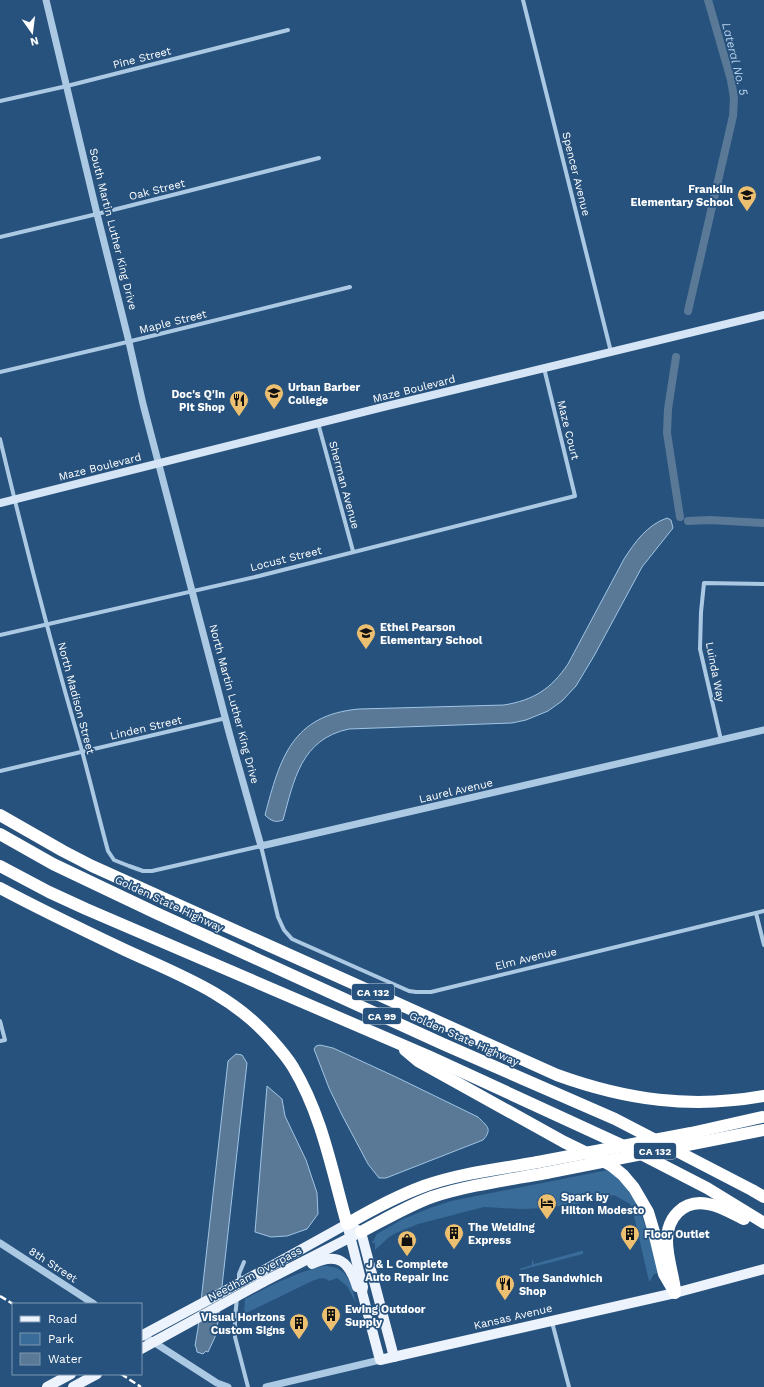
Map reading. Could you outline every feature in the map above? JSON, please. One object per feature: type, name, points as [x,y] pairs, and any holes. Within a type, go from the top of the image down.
[{"type":"highway","name":"CA 132","points":[[0,815],[92,866],[557,1075],[613,1093],[666,1101],[715,1102],[764,1096]]},
{"type":"highway","name":"Golden State Highway","points":[[0,834],[53,864],[156,912],[442,1044],[615,1119],[764,1197]]},
{"type":"highway","name":"CA 99","points":[[0,866],[49,892],[135,931],[399,1044],[641,1154],[707,1188],[764,1224]]},
{"type":"highway","points":[[0,876],[66,909],[135,931]]},
{"type":"highway","points":[[0,888],[44,911],[210,990],[237,1007],[260,1027],[288,1059],[304,1088],[321,1129],[347,1224],[404,1194],[431,1184],[454,1178],[691,1133],[763,1116]]},
{"type":"highway","points":[[399,1044],[418,1061],[564,1142],[612,1166],[623,1175],[634,1188],[648,1212],[664,1274],[675,1293]]},
{"type":"highway","name":"CA 132","points":[[355,1235],[405,1208],[433,1197],[458,1190],[764,1130]]},
{"type":"highway","points":[[675,1293],[667,1247],[667,1231],[671,1220],[679,1211],[693,1204],[708,1204],[726,1210],[764,1229]]},
{"type":"main road","name":"Maze Boulevard","points":[[0,503],[764,315]]},
{"type":"main road","points":[[347,1224],[355,1235],[394,1357]]},
{"type":"main road","name":"Needham Overpass","points":[[142,1334],[347,1224]]},
{"type":"main road","points":[[355,1235],[363,1287],[362,1292],[380,1360]]},
{"type":"main road","name":"Needham Overpass","points":[[142,1348],[263,1282],[355,1235]]},
{"type":"main road","points":[[298,1264],[310,1265],[326,1258],[338,1259],[351,1270],[357,1288],[362,1292]]},
{"type":"main road","name":"Kansas Avenue","points":[[380,1360],[675,1293],[764,1269]]},
{"type":"main road","points":[[47,1387],[69,1375]]},
{"type":"main road","points":[[73,1387],[95,1375]]},
{"type":"street","name":"South Martin Luther King Drive","points":[[46,0],[159,464]]},
{"type":"street","name":"Spencer Avenue","points":[[523,0],[611,352]]},
{"type":"street","name":"Pine Street","points":[[0,101],[67,86],[288,30]]},
{"type":"street","name":"Oak Street","points":[[0,237],[319,158]]},
{"type":"street","name":"Maple Street","points":[[0,372],[350,288]]},
{"type":"street","name":"Maze Court","points":[[544,368],[575,496]]},
{"type":"street","name":"Sherman Avenue","points":[[318,424],[353,551]]},
{"type":"street","name":"North Madison Street","points":[[0,440],[63,689],[108,851],[114,860],[143,871],[152,871]]},
{"type":"street","name":"North Martin Luther King Drive","points":[[159,464],[261,846],[280,923],[287,934],[298,943]]},
{"type":"street","name":"Locust Street","points":[[0,635],[192,592],[575,496]]},
{"type":"street","name":"Luinda Way","points":[[721,740],[700,649],[701,612],[704,583],[764,584]]},
{"type":"street","name":"Linden Street","points":[[0,771],[226,718]]},
{"type":"street","name":"Laurel Avenue","points":[[152,871],[764,730]]},
{"type":"street","name":"Elm Avenue","points":[[298,943],[409,991],[424,992],[764,911]]},
{"type":"street","points":[[756,913],[764,945]]},
{"type":"street","points":[[0,1021],[2,1041]]},
{"type":"street","name":"8th Street","points":[[0,1243],[92,1303]]},
{"type":"street","points":[[244,1262],[240,1274],[235,1327],[238,1348],[248,1387]]},
{"type":"street","points":[[552,1321],[570,1387]]},
{"type":"street","points":[[142,1336],[200,1373],[217,1383],[228,1387]]},
{"type":"street","name":"Kansas Avenue","points":[[266,1387],[380,1360]]},
{"type":"green space","points":[[608,1170],[617,1178],[634,1200],[645,1224],[658,1273],[654,1274],[650,1281],[630,1204],[614,1195],[582,1203],[547,1208],[521,1209],[484,1207],[418,1224],[389,1237],[375,1250],[375,1243],[372,1243],[377,1234],[401,1220],[451,1201]]},
{"type":"green space","points":[[583,1251],[583,1254],[521,1270],[519,1269],[532,1265],[532,1259],[534,1264]]},
{"type":"green space","points":[[324,1266],[332,1267],[343,1272],[350,1283],[356,1303],[347,1286],[337,1278],[329,1281],[320,1278],[244,1314],[245,1299],[294,1275]]},
{"type":"water","points":[[667,518],[671,520],[673,528],[642,567],[594,656],[576,686],[562,701],[548,711],[526,720],[512,723],[349,729],[333,734],[320,742],[302,763],[291,790],[283,820],[273,821],[265,815],[277,775],[292,743],[304,730],[318,720],[336,713],[359,709],[504,705],[524,700],[548,687],[562,673],[568,664],[624,559],[633,546],[653,525]]},
{"type":"water","points":[[320,1045],[333,1048],[478,1117],[488,1128],[488,1133],[483,1140],[386,1178],[379,1178],[368,1164],[329,1088],[314,1049],[316,1046]]},
{"type":"water","points":[[236,1054],[242,1055],[247,1063],[218,1322],[215,1337],[208,1352],[206,1351],[203,1354],[197,1352],[195,1346],[228,1061]]},
{"type":"water","points":[[267,1086],[282,1099],[285,1116],[306,1160],[317,1193],[318,1214],[307,1229],[287,1236],[271,1237],[255,1232]]},
{"type":"waterway","name":"Lateral No. 5","points":[[688,311],[733,116],[734,98],[731,80],[708,0]]},
{"type":"waterway","points":[[676,357],[668,409],[667,433],[680,517]]},
{"type":"waterway","points":[[688,521],[710,520],[764,523]]},
{"type":"railway","points":[[0,1296],[12,1303]]},
{"type":"railway","points":[[123,1375],[141,1387]]},
{"type":"place","name":"Franklin Elementary School","points":[[747,212]]},
{"type":"place","name":"Urban Barber College","points":[[274,410]]},
{"type":"place","name":"Doc's Q'In Pit Shop","points":[[239,417]]},
{"type":"place","name":"Ethel Pearson Elementary School","points":[[366,650]]},
{"type":"place","name":"Spark by Hilton Modesto","points":[[547,1220]]},
{"type":"place","name":"The Welding Express","points":[[454,1250]]},
{"type":"place","name":"Floor Outlet","points":[[630,1251]]},
{"type":"place","name":"J & L Complete Auto Repair Inc","points":[[407,1257]]},
{"type":"place","name":"The Sandwhich Shop","points":[[505,1301]]},
{"type":"place","name":"Ewing Outdoor Supply","points":[[331,1332]]},
{"type":"place","name":"Visual Horizons Custom Signs","points":[[299,1340]]}]
